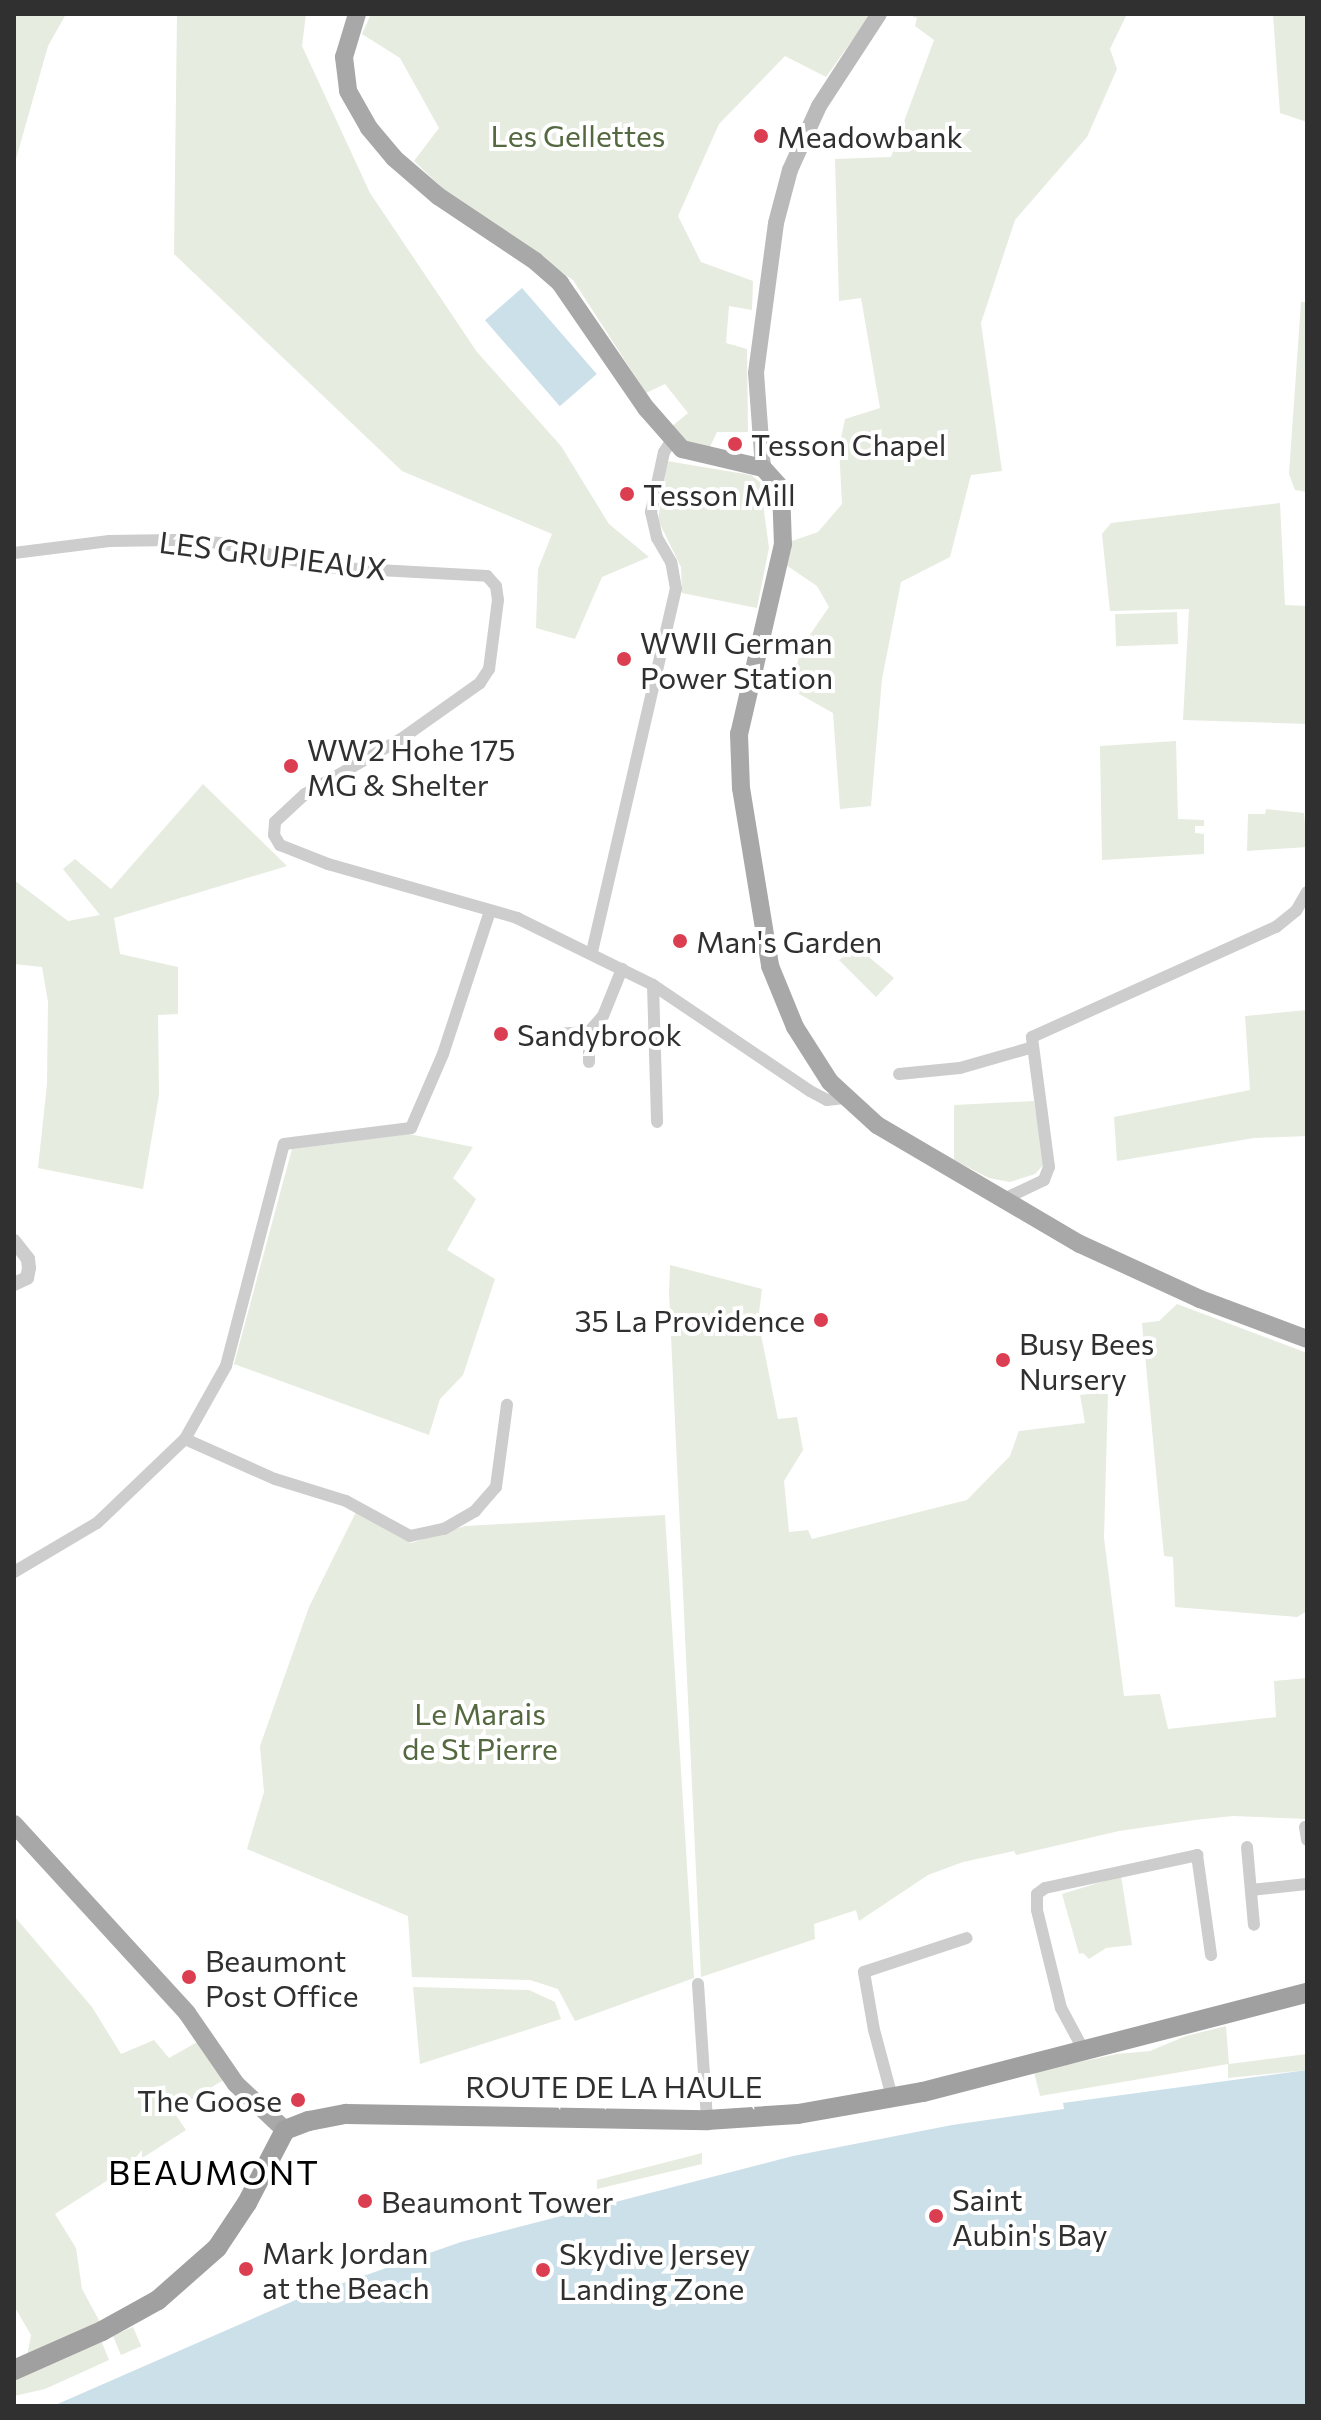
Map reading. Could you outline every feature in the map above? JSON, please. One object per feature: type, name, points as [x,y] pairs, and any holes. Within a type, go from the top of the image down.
[{"type":"highway","name":"ROUTE DE LA HAULE","points":[[285,2130],[346,2114],[707,2120],[798,2114],[892,2097],[1307,1993]]},
{"type":"highway","points":[[18,2365],[134,2315],[158,2300],[217,2248],[247,2203],[285,2130]]},
{"type":"main road","points":[[357,14],[348,39],[346,75],[354,106],[394,158],[438,196],[535,261],[560,283],[672,440],[682,449],[763,468],[781,488],[783,544],[739,734],[741,788],[770,966],[801,1038],[844,1098],[877,1125],[916,1150],[1006,1198],[1080,1244],[1200,1299],[1307,1339]]},
{"type":"main road","points":[[763,468],[756,373],[776,223],[790,170],[819,106],[879,14]]},
{"type":"main road","points":[[14,1824],[187,2013],[236,2084],[285,2130]]},
{"type":"street","points":[[592,952],[676,589],[671,562],[657,538],[651,512],[664,452],[672,440]]},
{"type":"street","name":"LES GRUPIEAUX","points":[[14,553],[109,541],[173,540],[221,543],[271,558],[323,567],[475,574],[492,580],[498,600],[489,669],[480,683],[401,739],[305,794],[275,822],[274,835],[280,845],[291,852],[517,918],[592,952],[653,985],[810,1091],[827,1100],[844,1098]]},
{"type":"street","points":[[1006,1198],[1044,1180],[1049,1167],[1032,1037],[1276,927],[1296,911],[1307,892]]},
{"type":"street","points":[[14,1572],[97,1523],[185,1439],[226,1366],[284,1144],[411,1128],[443,1054],[490,911]]},
{"type":"street","points":[[589,1062],[589,1032],[603,1016],[622,969]]},
{"type":"street","points":[[653,985],[657,1122]]},
{"type":"street","points":[[537,1035],[589,1032]]},
{"type":"street","points":[[899,1074],[960,1068],[1033,1047]]},
{"type":"street","points":[[14,1241],[28,1259],[29,1268],[27,1278],[14,1284]]},
{"type":"street","points":[[185,1439],[275,1479],[346,1501],[410,1536],[444,1529],[475,1511],[496,1487],[507,1405]]},
{"type":"street","points":[[1247,1847],[1254,1925]]},
{"type":"street","points":[[1083,2049],[1061,2008],[1036,1904],[1037,1894],[1045,1888],[1197,1855],[1211,1955]]},
{"type":"street","points":[[1251,1890],[1307,1884]]},
{"type":"street","points":[[892,2097],[874,2030],[864,1972],[967,1938]]},
{"type":"street","points":[[698,1984],[707,2120]]},
{"type":"green space","points":[[14,14],[66,14],[48,46],[14,166]]},
{"type":"green space","points":[[177,14],[306,14],[302,46],[370,193],[477,352],[561,446],[609,524],[649,557],[602,577],[575,639],[536,628],[538,569],[552,534],[402,471],[174,254]]},
{"type":"green space","name":"Les Gellettes","points":[[371,14],[871,14],[826,77],[785,56],[719,124],[678,216],[701,262],[753,281],[752,310],[729,306],[726,343],[747,349],[748,432],[717,432],[709,449],[688,443],[671,427],[688,413],[665,384],[646,393],[573,280],[454,199],[414,161],[439,128],[400,58],[362,34]]},
{"type":"green space","points":[[907,14],[1127,14],[1110,49],[1117,69],[1087,137],[1015,220],[981,323],[1002,471],[971,475],[950,557],[901,582],[882,679],[871,806],[840,809],[833,713],[794,691],[795,670],[803,645],[829,607],[817,586],[786,565],[792,541],[818,532],[842,504],[839,447],[845,419],[880,408],[861,298],[839,301],[835,159],[891,157],[934,40],[915,26],[917,18]]},
{"type":"green space","points":[[1273,14],[1307,14],[1307,122],[1280,113]]},
{"type":"green space","points":[[1301,302],[1307,302],[1307,492],[1295,490],[1289,474]]},
{"type":"green space","points":[[667,461],[751,475],[760,482],[769,548],[757,608],[682,593],[681,567],[658,520]]},
{"type":"green space","points":[[1280,503],[1285,605],[1307,606],[1307,724],[1183,720],[1189,609],[1110,611],[1102,534],[1111,523]]},
{"type":"green space","points":[[1177,612],[1178,644],[1116,646],[1115,614]]},
{"type":"green space","points":[[1176,741],[1178,819],[1204,820],[1204,826],[1195,826],[1195,833],[1204,834],[1204,854],[1102,860],[1100,746]]},
{"type":"green space","points":[[203,784],[287,866],[114,918],[120,954],[178,967],[178,1014],[158,1015],[159,1095],[143,1189],[38,1168],[47,1084],[48,1002],[42,967],[14,964],[14,880],[68,921],[100,915],[63,869],[75,859],[111,889]]},
{"type":"green space","points":[[1266,809],[1304,813],[1307,847],[1247,851],[1248,814],[1265,814]]},
{"type":"green space","points":[[857,947],[894,978],[876,997],[839,960]]},
{"type":"green space","points":[[1307,1010],[1307,1136],[1254,1138],[1117,1161],[1114,1117],[1250,1090],[1245,1016]]},
{"type":"green space","points":[[1034,1101],[1044,1164],[1035,1174],[1010,1182],[989,1178],[954,1160],[954,1105]]},
{"type":"green space","points":[[409,1134],[473,1147],[453,1178],[476,1199],[447,1250],[495,1279],[463,1375],[440,1399],[429,1435],[234,1364],[292,1149]]},
{"type":"green space","points":[[670,1265],[762,1289],[758,1320],[778,1419],[797,1417],[803,1450],[784,1481],[789,1532],[808,1530],[812,1539],[967,1500],[1010,1456],[1019,1431],[1085,1423],[1080,1395],[1108,1392],[1104,1538],[1124,1696],[1160,1694],[1168,1729],[1276,1717],[1274,1681],[1307,1678],[1307,1819],[1233,1816],[1195,1820],[1119,1831],[1016,1855],[1014,1851],[963,1862],[928,1875],[859,1921],[856,1910],[814,1924],[815,1939],[701,1977]]},
{"type":"green space","points":[[1177,1304],[1307,1353],[1307,1611],[1297,1617],[1175,1607],[1173,1557],[1164,1556],[1142,1323],[1159,1321]]},
{"type":"green space","name":"Le Marais de St Pierre","points":[[356,1512],[411,1543],[465,1526],[665,1515],[694,1978],[575,2021],[558,1989],[530,1980],[412,1977],[408,1916],[247,1849],[264,1792],[260,1746],[309,1607]]},
{"type":"green space","points":[[1121,1876],[1132,1945],[1106,1948],[1089,1959],[1083,1953],[1079,1954],[1062,1894]]},
{"type":"green space","points":[[14,1916],[92,2007],[121,2054],[154,2040],[169,2058],[199,2041],[225,2079],[173,2111],[186,2130],[55,2214],[76,2248],[82,2289],[101,2324],[27,2357],[31,2335],[14,2306]]},
{"type":"green space","points":[[413,1987],[529,1990],[555,2002],[561,2019],[420,2064]]},
{"type":"green space","points":[[1226,2026],[1229,2064],[1307,2054],[1307,2070],[1228,2078],[1228,2064],[1040,2096],[1034,2072],[1117,2054],[1150,2051],[1186,2036]]},
{"type":"green space","points":[[702,2153],[702,2164],[597,2189],[597,2180]]},
{"type":"green space","points":[[133,2327],[141,2346],[121,2355],[113,2336]]},
{"type":"green space","points":[[101,2340],[109,2360],[45,2389],[14,2396],[14,2374]]},
{"type":"water","points":[[522,288],[597,374],[560,406],[485,320]]},
{"type":"water","name":"Saint Aubin's Bay","points":[[1307,2070],[1307,2406],[53,2406],[300,2298],[461,2242],[793,2156],[952,2125],[1064,2109],[1063,2103]]},
{"type":"place","name":"Meadowbank","points":[[761,136]]},
{"type":"place","name":"Tesson Chapel","points":[[735,444]]},
{"type":"place","name":"Tesson Mill","points":[[627,494]]},
{"type":"place","name":"WWII German Power Station","points":[[624,659]]},
{"type":"place","name":"WW2 Hohe 175 MG & Shelter","points":[[291,766]]},
{"type":"place","name":"Man's Garden","points":[[680,941]]},
{"type":"place","name":"Sandybrook","points":[[501,1034]]},
{"type":"place","name":"35 La Providence","points":[[821,1320]]},
{"type":"place","name":"Busy Bees Nursery","points":[[1003,1360]]},
{"type":"place","name":"Beaumont Post Office","points":[[189,1977]]},
{"type":"place","name":"The Goose","points":[[298,2100]]},
{"type":"place","name":"Beaumont Tower","points":[[365,2201]]},
{"type":"place","name":"Saint Aubin's Bay","points":[[936,2216]]},
{"type":"place","name":"Mark Jordan at the Beach","points":[[246,2269]]},
{"type":"place","name":"Skydive Jersey Landing Zone","points":[[543,2270]]},
{"type":"district","name":"BEAUMONT","points":[[214,2172]]}]
